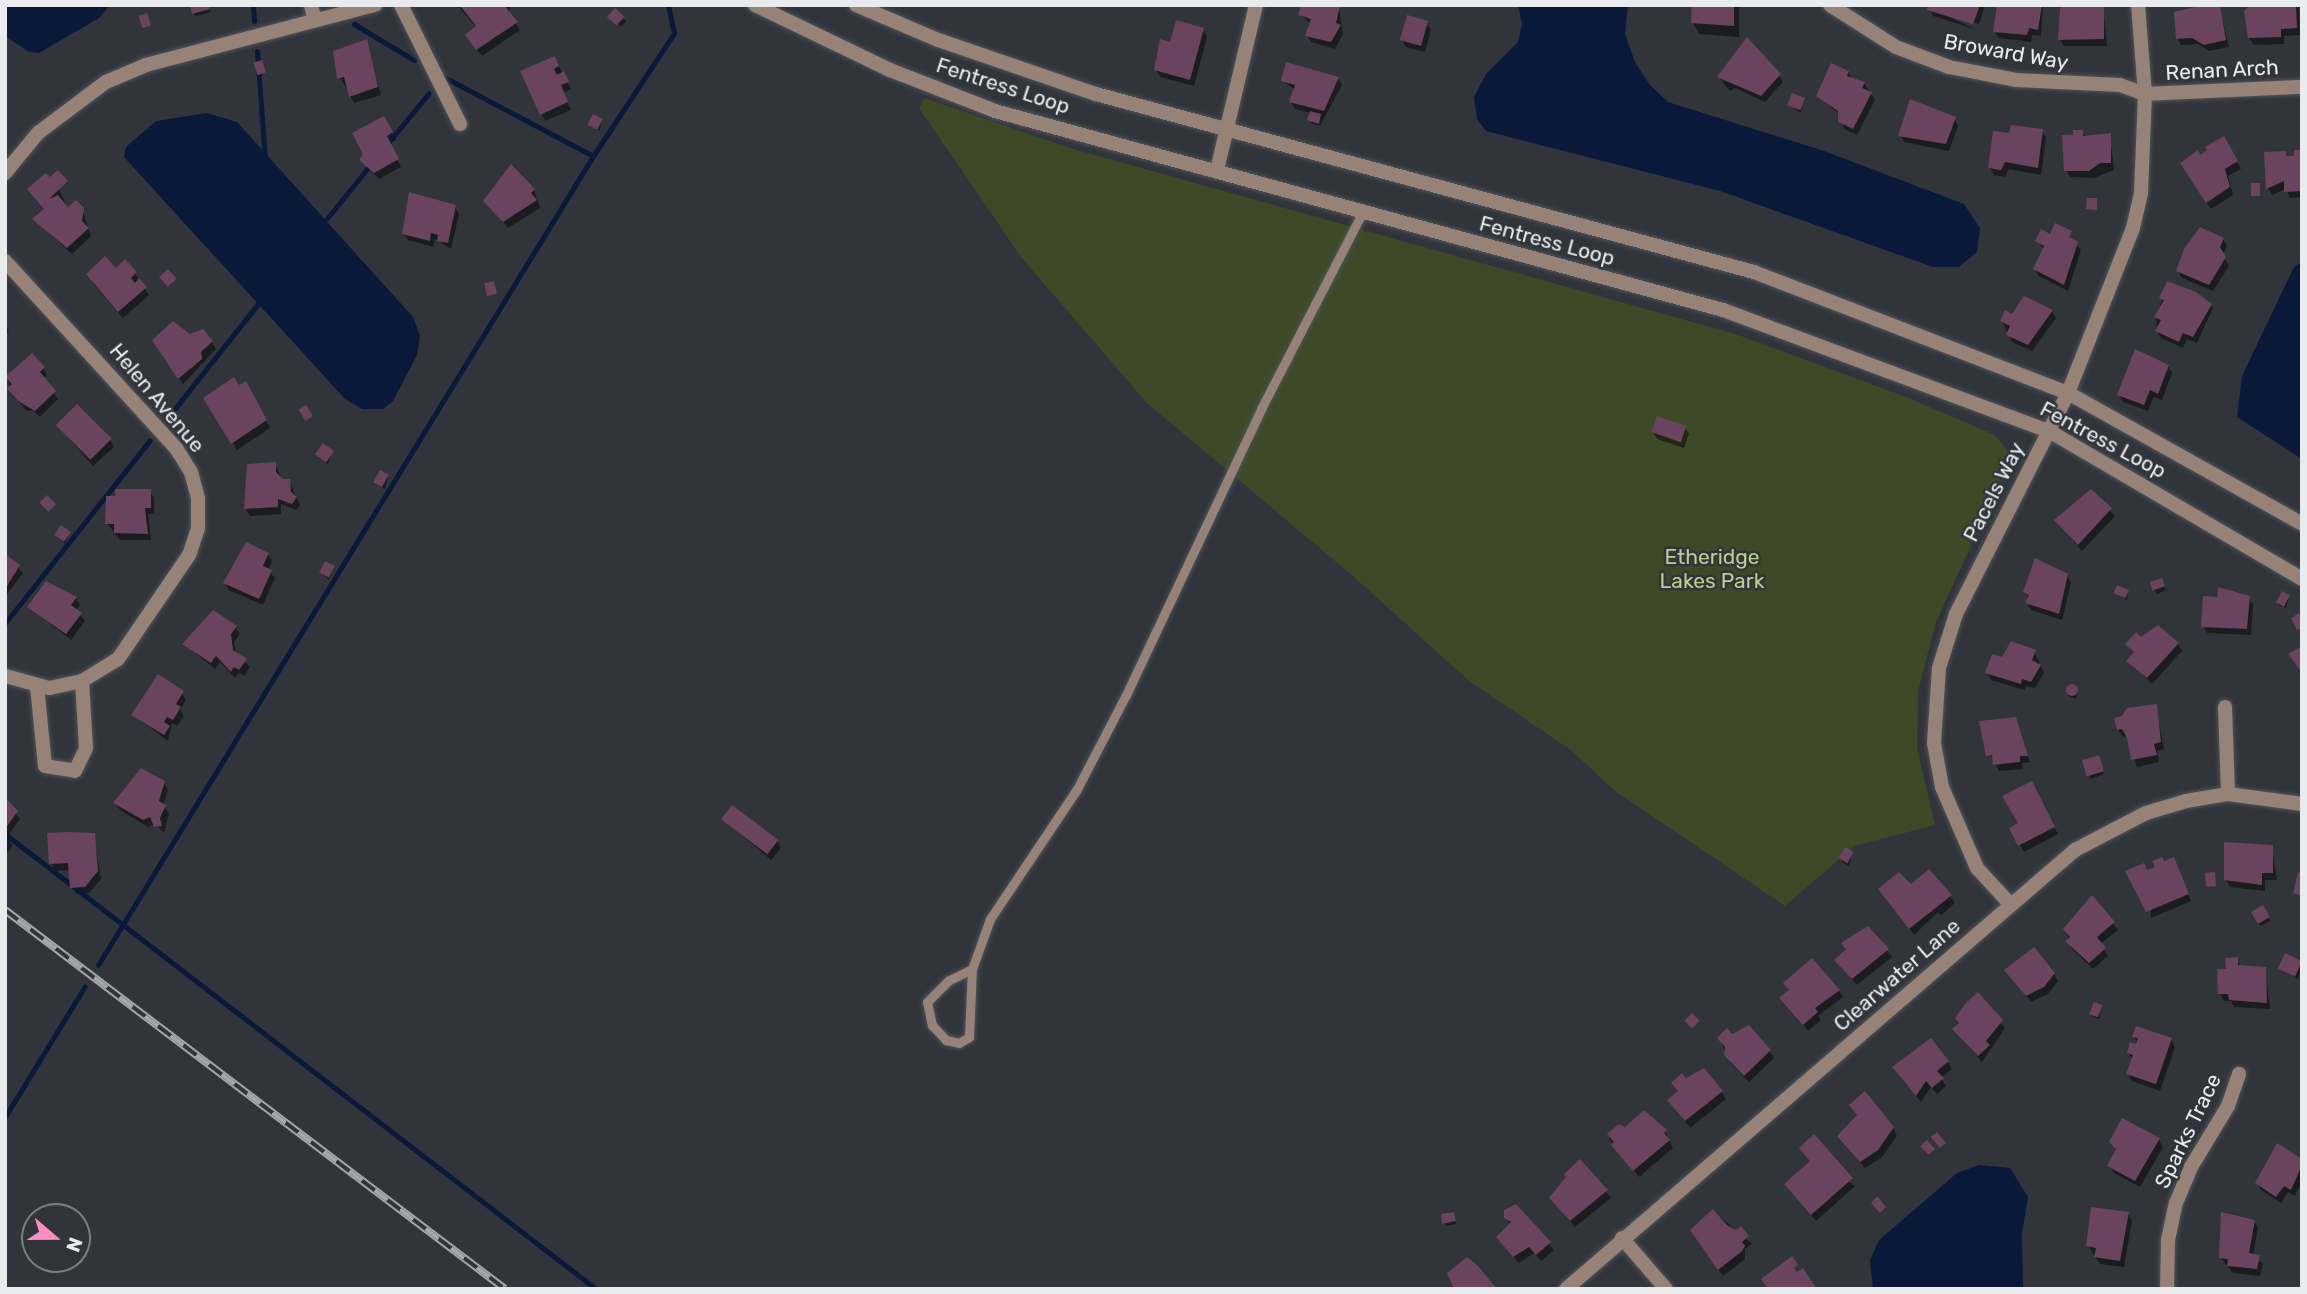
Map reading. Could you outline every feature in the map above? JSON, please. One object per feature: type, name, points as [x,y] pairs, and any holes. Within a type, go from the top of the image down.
[{"type":"street","points":[[311,5],[314,21]]},
{"type":"street","points":[[5,173],[38,133],[106,82],[146,65],[375,5]]},
{"type":"street","points":[[401,5],[460,124]]},
{"type":"street","name":"Fentress Loop","points":[[755,5],[890,69],[995,111],[1723,310],[2049,431],[2302,579]]},
{"type":"street","name":"Fentress Loop","points":[[856,5],[938,40],[1096,94],[1754,272],[2068,393],[2302,524]]},
{"type":"street","points":[[1217,170],[1256,5]]},
{"type":"street","name":"Broward Way","points":[[1830,5],[1896,47],[1949,66],[2050,83],[2120,85],[2145,94]]},
{"type":"street","name":"Pacels Way","points":[[2010,904],[1978,868],[1957,829],[1942,787],[1934,706],[1939,668],[1956,614],[2068,393],[2133,228],[2141,193],[2145,94],[2138,5]]},
{"type":"street","name":"Renan Arch","points":[[2145,94],[2302,87]]},
{"type":"street","name":"Helen Avenue","points":[[5,261],[176,448],[191,472],[198,499],[198,528],[189,555],[118,659],[82,681],[37,686],[5,676]]},
{"type":"street","points":[[37,686],[46,766],[75,771],[86,748],[82,681]]},
{"type":"street","points":[[2225,707],[2228,793]]},
{"type":"street","name":"Clearwater Lane","points":[[1566,1289],[2075,850],[2110,829],[2146,813],[2228,793],[2302,804]]},
{"type":"street","name":"Sparks Trace","points":[[2167,1289],[2168,1240],[2176,1203],[2191,1167],[2228,1106],[2239,1074]]},
{"type":"street","points":[[1622,1238],[1666,1289]]},
{"type":"lane","points":[[972,970],[949,980],[927,1002],[932,1025],[946,1040],[959,1043],[969,1037],[972,970],[990,919],[1077,789],[1126,695],[1262,407],[1362,213]]},
{"type":"green space","name":"Etheridge Lakes Park","points":[[924,98],[1073,149],[1735,334],[1906,397],[1995,435],[2007,450],[2007,467],[1936,622],[1918,691],[1917,749],[1935,825],[1854,846],[1785,906],[1615,791],[1571,750],[1469,681],[1353,576],[1147,403],[1021,257],[919,108]]},
{"type":"water","points":[[5,5],[110,5],[99,18],[39,53],[29,52],[5,36]]},
{"type":"water","points":[[1518,5],[1628,5],[1625,34],[1635,62],[1650,85],[1668,102],[1824,151],[1964,204],[1980,228],[1977,252],[1959,267],[1933,267],[1720,191],[1486,131],[1477,119],[1474,97],[1486,74],[1518,42],[1522,24]]},
{"type":"water","points":[[207,113],[237,122],[413,317],[420,336],[417,355],[393,401],[383,409],[362,409],[345,399],[124,157],[126,147],[156,121]]},
{"type":"water","points":[[2302,262],[2302,459],[2237,417],[2242,376],[2294,267]]},
{"type":"water","points":[[1979,1165],[2010,1168],[2028,1197],[2022,1233],[2023,1289],[1873,1289],[1870,1260],[1879,1240],[1957,1173]]},
{"type":"building","points":[[190,5],[209,5],[210,9],[192,14]]},
{"type":"building","points":[[454,5],[504,5],[518,22],[476,50],[465,35],[476,26],[462,8]]},
{"type":"building","points":[[1301,5],[1340,6],[1336,23],[1341,25],[1331,42],[1305,36],[1311,19],[1298,15]]},
{"type":"building","points":[[1692,5],[1734,5],[1734,26],[1691,23]]},
{"type":"building","points":[[1928,5],[1980,5],[1973,24],[1927,10]]},
{"type":"building","points":[[1997,5],[2042,5],[2038,30],[2029,28],[2027,35],[1993,32]]},
{"type":"building","points":[[2067,5],[2104,5],[2104,39],[2058,40],[2060,8]]},
{"type":"building","points":[[2203,5],[2220,5],[2226,40],[2204,45],[2192,38],[2176,39],[2174,12]]},
{"type":"building","points":[[2250,5],[2296,5],[2297,28],[2281,29],[2281,37],[2248,38],[2244,11]]},
{"type":"building","points":[[615,8],[625,17],[617,26],[607,17]]},
{"type":"building","points":[[147,13],[151,25],[142,28],[138,16]]},
{"type":"building","points":[[1407,15],[1428,21],[1421,46],[1400,40]]},
{"type":"building","points":[[1176,20],[1204,28],[1190,80],[1154,70],[1160,39],[1170,42]]},
{"type":"building","points":[[1747,37],[1781,74],[1761,96],[1717,77]]},
{"type":"building","points":[[367,39],[378,87],[349,97],[344,77],[337,79],[333,51]]},
{"type":"building","points":[[555,56],[559,66],[554,69],[557,75],[564,71],[569,82],[561,85],[568,102],[540,115],[520,71]]},
{"type":"building","points":[[262,60],[266,72],[257,75],[253,63]]},
{"type":"building","points":[[1286,62],[1339,77],[1324,111],[1289,102],[1295,85],[1281,81]]},
{"type":"building","points":[[1831,63],[1849,71],[1847,76],[1865,82],[1862,88],[1872,92],[1853,129],[1838,122],[1838,111],[1816,96]]},
{"type":"building","points":[[1792,93],[1805,98],[1800,110],[1787,105]]},
{"type":"building","points":[[1910,99],[1956,117],[1946,144],[1898,136]]},
{"type":"building","points":[[1310,111],[1321,114],[1319,124],[1307,120]]},
{"type":"building","points":[[593,114],[603,119],[597,130],[588,125]]},
{"type":"building","points":[[384,116],[393,132],[387,136],[399,159],[374,173],[359,160],[363,154],[352,133]]},
{"type":"building","points":[[2011,125],[2043,129],[2038,168],[2005,162],[2001,170],[1988,168],[1993,131],[2009,133]]},
{"type":"building","points":[[2073,130],[2083,130],[2083,136],[2111,133],[2111,163],[2100,163],[2089,171],[2064,171],[2062,135],[2073,135]]},
{"type":"building","points":[[2224,136],[2238,161],[2225,169],[2230,187],[2206,203],[2180,163],[2198,150],[2200,155],[2207,150],[2205,147]]},
{"type":"building","points":[[2294,150],[2302,150],[2302,191],[2284,192],[2284,181],[2266,189],[2264,152],[2286,151],[2286,156],[2294,156]]},
{"type":"building","points":[[511,164],[535,189],[531,193],[537,200],[503,222],[483,201]]},
{"type":"building","points":[[58,170],[68,181],[49,199],[58,195],[68,207],[76,200],[84,208],[82,221],[89,228],[67,248],[32,219],[44,209],[27,189],[46,173],[50,177]]},
{"type":"building","points":[[2251,183],[2260,183],[2260,196],[2251,196]]},
{"type":"building","points":[[409,192],[456,205],[448,243],[437,241],[438,235],[431,233],[430,241],[402,234]]},
{"type":"building","points":[[2087,198],[2097,198],[2097,210],[2086,209]]},
{"type":"building","points":[[2055,223],[2072,231],[2069,237],[2078,242],[2064,285],[2033,269],[2044,246],[2035,241],[2041,229],[2050,234]]},
{"type":"building","points":[[2200,227],[2224,238],[2220,247],[2226,257],[2209,285],[2176,271],[2184,249]]},
{"type":"building","points":[[105,256],[116,268],[125,259],[137,272],[131,278],[135,283],[139,278],[147,287],[118,312],[86,274]]},
{"type":"building","points":[[168,269],[177,279],[168,287],[159,277]]},
{"type":"building","points":[[494,281],[497,294],[487,296],[484,283]]},
{"type":"building","points":[[2167,281],[2196,292],[2212,304],[2193,337],[2183,333],[2179,342],[2155,331],[2161,320],[2154,317],[2164,300],[2159,298]]},
{"type":"building","points":[[2024,296],[2053,310],[2028,345],[2006,335],[2010,326],[2000,321],[2005,310],[2012,314]]},
{"type":"building","points":[[173,321],[190,334],[203,329],[213,341],[201,352],[202,359],[178,379],[152,340]]},
{"type":"building","points":[[2135,349],[2169,365],[2158,394],[2150,390],[2144,405],[2117,395]]},
{"type":"building","points":[[32,353],[45,367],[40,372],[56,391],[35,411],[18,401],[7,388],[12,384],[5,377]]},
{"type":"building","points":[[234,377],[239,385],[246,381],[267,420],[231,444],[203,398]]},
{"type":"building","points":[[77,404],[112,439],[90,460],[56,425]]},
{"type":"building","points":[[306,405],[313,416],[305,421],[298,410]]},
{"type":"building","points":[[1657,416],[1686,426],[1681,442],[1651,432]]},
{"type":"building","points":[[323,443],[334,451],[326,463],[315,454]]},
{"type":"building","points":[[276,462],[276,472],[283,479],[290,479],[291,492],[297,497],[292,504],[278,499],[278,507],[244,509],[247,464]]},
{"type":"building","points":[[380,470],[389,475],[382,487],[373,482]]},
{"type":"building","points":[[115,489],[151,489],[151,508],[145,508],[148,534],[114,533],[114,524],[105,524],[106,496],[115,496]]},
{"type":"building","points":[[2091,489],[2112,508],[2078,545],[2054,520]]},
{"type":"building","points":[[47,495],[56,504],[48,512],[39,503]]},
{"type":"building","points":[[61,525],[71,532],[64,542],[54,535]]},
{"type":"building","points":[[246,542],[269,553],[263,566],[272,570],[259,599],[223,583]]},
{"type":"building","points":[[5,554],[20,565],[7,586],[5,584]]},
{"type":"building","points":[[2035,558],[2068,574],[2059,614],[2025,603],[2029,595],[2023,592]]},
{"type":"building","points":[[325,561],[335,566],[329,578],[319,573]]},
{"type":"building","points":[[2162,578],[2165,587],[2152,591],[2150,582]]},
{"type":"building","points":[[46,581],[77,597],[71,605],[82,613],[66,634],[27,607]]},
{"type":"building","points":[[2117,585],[2129,590],[2125,598],[2113,593]]},
{"type":"building","points":[[2218,587],[2250,596],[2247,629],[2201,627],[2203,596],[2217,597]]},
{"type":"building","points":[[2282,591],[2290,595],[2284,607],[2276,603]]},
{"type":"building","points":[[213,610],[237,626],[231,634],[233,650],[247,659],[239,670],[234,667],[231,672],[216,656],[211,663],[182,644]]},
{"type":"building","points":[[2299,613],[2302,627],[2297,630],[2291,618]]},
{"type":"building","points":[[2158,625],[2179,643],[2147,678],[2126,661],[2134,652],[2125,644],[2136,632],[2141,637]]},
{"type":"building","points":[[2011,641],[2036,650],[2032,660],[2041,665],[2031,682],[2022,679],[2021,684],[1985,673],[1992,654],[2002,657]]},
{"type":"building","points":[[2302,646],[2302,673],[2288,654]]},
{"type":"building","points":[[158,674],[184,691],[176,704],[181,707],[173,720],[167,717],[164,722],[170,726],[164,735],[131,715]]},
{"type":"building","points":[[2072,684],[2078,690],[2072,696],[2066,690]]},
{"type":"building","points":[[2157,704],[2161,742],[2154,744],[2157,755],[2131,760],[2127,738],[2122,729],[2117,730],[2114,718],[2122,716],[2127,708]]},
{"type":"building","points":[[2016,717],[2028,756],[2020,756],[2020,762],[1993,765],[1992,755],[1986,756],[1979,721]]},
{"type":"building","points":[[2099,755],[2104,771],[2087,777],[2082,760]]},
{"type":"building","points":[[141,768],[165,781],[159,801],[166,805],[160,818],[162,826],[154,827],[150,817],[143,820],[113,803]]},
{"type":"building","points":[[2032,781],[2055,827],[2018,846],[2009,828],[2018,823],[2002,796]]},
{"type":"building","points":[[5,797],[18,811],[7,826],[5,825]]},
{"type":"building","points":[[732,805],[778,840],[767,854],[721,819]]},
{"type":"building","points":[[47,833],[95,833],[98,871],[85,887],[70,888],[68,863],[49,864]]},
{"type":"building","points":[[2224,842],[2273,845],[2273,873],[2262,873],[2262,885],[2224,880]]},
{"type":"building","points":[[1845,847],[1854,852],[1847,863],[1839,858]]},
{"type":"building","points":[[2162,857],[2164,861],[2174,857],[2189,894],[2146,912],[2125,871],[2144,863],[2147,870],[2155,867],[2152,861]]},
{"type":"building","points":[[1929,869],[1952,895],[1909,929],[1878,889],[1899,872],[1911,884]]},
{"type":"building","points":[[2215,872],[2216,886],[2206,887],[2205,873]]},
{"type":"building","points":[[2298,872],[2302,874],[2302,896],[2293,893]]},
{"type":"building","points":[[2092,895],[2115,922],[2097,937],[2106,948],[2089,963],[2065,941],[2070,937],[2063,929]]},
{"type":"building","points":[[2263,905],[2270,917],[2258,924],[2251,912]]},
{"type":"building","points":[[1868,926],[1889,949],[1852,979],[1834,960],[1846,949],[1841,943]]},
{"type":"building","points":[[2034,947],[2055,973],[2044,987],[2026,996],[2004,970]]},
{"type":"building","points":[[2285,953],[2302,961],[2295,976],[2278,968]]},
{"type":"building","points":[[2238,957],[2238,965],[2266,967],[2267,1003],[2229,1000],[2228,994],[2218,994],[2217,969],[2226,969],[2225,958]]},
{"type":"building","points":[[1812,958],[1840,990],[1815,1008],[1818,1012],[1803,1025],[1779,998],[1789,990],[1783,983]]},
{"type":"building","points":[[1978,992],[2003,1020],[1986,1041],[1990,1045],[1978,1056],[1952,1029],[1959,1023],[1955,1018]]},
{"type":"building","points":[[2094,1002],[2102,1005],[2098,1017],[2089,1014]]},
{"type":"building","points":[[1692,1013],[1700,1021],[1692,1029],[1684,1021]]},
{"type":"building","points":[[1749,1025],[1771,1050],[1744,1076],[1724,1055],[1725,1047],[1717,1038],[1727,1028],[1732,1034]]},
{"type":"building","points":[[2136,1026],[2172,1038],[2156,1084],[2126,1074],[2133,1055],[2127,1053],[2130,1042],[2136,1044],[2138,1038],[2132,1037]]},
{"type":"building","points":[[1931,1038],[1949,1061],[1937,1071],[1944,1078],[1932,1088],[1926,1081],[1916,1096],[1892,1067]]},
{"type":"building","points":[[1704,1068],[1723,1091],[1685,1121],[1667,1100],[1678,1091],[1671,1083],[1682,1073],[1686,1078]]},
{"type":"building","points":[[1865,1091],[1894,1127],[1878,1150],[1860,1162],[1837,1136],[1857,1115],[1849,1105]]},
{"type":"building","points":[[1644,1110],[1667,1130],[1664,1133],[1670,1140],[1633,1171],[1611,1145],[1614,1142],[1607,1134],[1619,1124],[1625,1127]]},
{"type":"building","points":[[2122,1118],[2160,1138],[2135,1181],[2107,1166],[2116,1149],[2109,1142]]},
{"type":"building","points":[[1937,1132],[1946,1143],[1940,1148],[1931,1137]]},
{"type":"building","points":[[1814,1134],[1853,1178],[1811,1215],[1784,1184],[1810,1161],[1799,1148]]},
{"type":"building","points":[[1927,1140],[1935,1149],[1928,1155],[1920,1146]]},
{"type":"building","points":[[2277,1143],[2302,1159],[2302,1165],[2291,1190],[2284,1186],[2276,1197],[2255,1183]]},
{"type":"building","points":[[1580,1159],[1608,1190],[1570,1221],[1549,1198],[1566,1177],[1564,1174]]},
{"type":"building","points":[[1877,1196],[1886,1207],[1880,1213],[1871,1203]]},
{"type":"building","points":[[1516,1204],[1551,1242],[1536,1255],[1529,1247],[1513,1257],[1496,1237],[1511,1222],[1504,1218],[1504,1210]]},
{"type":"building","points":[[2091,1207],[2129,1212],[2120,1261],[2094,1257],[2096,1248],[2086,1246]]},
{"type":"building","points":[[1713,1209],[1727,1225],[1736,1230],[1741,1226],[1749,1236],[1742,1242],[1745,1246],[1742,1251],[1718,1270],[1690,1230]]},
{"type":"building","points":[[1454,1212],[1456,1221],[1442,1224],[1441,1214]]},
{"type":"building","points":[[2221,1212],[2255,1220],[2249,1253],[2260,1255],[2257,1269],[2227,1266],[2228,1259],[2219,1258]]},
{"type":"building","points":[[1792,1256],[1798,1265],[1794,1268],[1797,1272],[1803,1268],[1817,1289],[1768,1289],[1761,1279]]},
{"type":"building","points":[[1467,1257],[1497,1289],[1454,1289],[1447,1273]]},
{"type":"waterway","points":[[253,5],[254,21]]},
{"type":"waterway","points":[[98,965],[593,156],[674,33],[668,5]]},
{"type":"waterway","points":[[354,24],[414,60]]},
{"type":"waterway","points":[[257,51],[265,160]]},
{"type":"waterway","points":[[442,76],[593,156]]},
{"type":"waterway","points":[[386,145],[429,93]]},
{"type":"waterway","points":[[320,227],[371,164]]},
{"type":"waterway","points":[[169,416],[261,300]]},
{"type":"waterway","points":[[5,623],[150,440]]},
{"type":"waterway","points":[[5,834],[596,1289]]},
{"type":"waterway","points":[[5,1117],[85,986]]},
{"type":"railway","points":[[5,910],[505,1289]]}]
